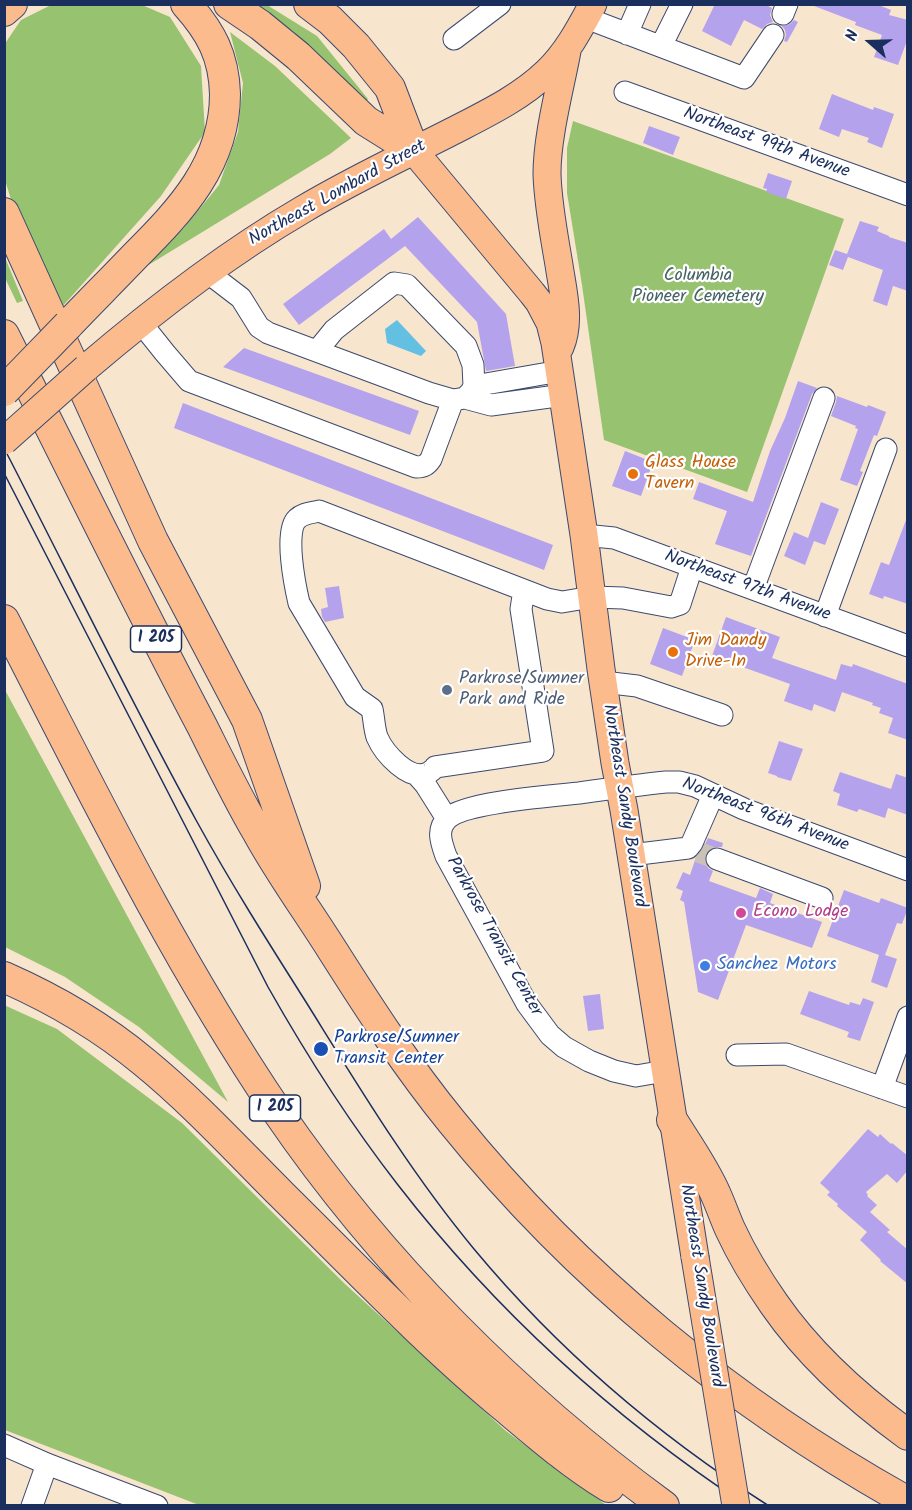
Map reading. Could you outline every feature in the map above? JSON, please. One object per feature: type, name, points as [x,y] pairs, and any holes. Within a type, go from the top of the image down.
[{"type":"highway","points":[[4,11],[12,4]]},
{"type":"highway","points":[[4,391],[160,231],[198,184],[213,156],[219,140],[225,108],[222,64],[200,20],[186,4]]},
{"type":"highway","points":[[229,4],[260,25],[298,56],[366,121],[414,151]]},
{"type":"highway","points":[[309,4],[330,20],[356,46],[390,88],[414,151]]},
{"type":"highway","points":[[4,213],[153,541],[247,720],[322,934]]},
{"type":"highway","name":"I 205","points":[[4,335],[170,667],[259,835],[368,1006],[453,1123],[550,1233],[670,1341],[751,1403],[807,1441],[864,1478],[908,1502]]},
{"type":"highway","name":"I 205","points":[[4,620],[114,834],[176,948],[243,1059],[278,1113],[317,1166],[357,1217],[443,1314],[536,1403],[585,1446],[664,1506]]},
{"type":"highway","points":[[4,977],[36,991],[81,1017],[143,1061],[199,1112],[422,1333],[479,1386],[573,1463],[600,1482],[645,1506]]},
{"type":"highway","points":[[672,1120],[716,1193],[730,1229],[752,1269],[801,1340],[832,1374],[873,1410],[908,1435]]},
{"type":"main road","points":[[560,373],[565,330],[565,304],[551,212],[547,170],[549,144],[567,49],[589,11]]},
{"type":"main road","name":"Northeast Lombard Street","points":[[4,441],[141,323],[248,243],[303,209],[518,95],[546,73],[567,49]]},
{"type":"main road","name":"Northeast Sandy Boulevard","points":[[414,151],[539,302],[550,323],[585,535],[603,682],[736,1506]]},
{"type":"street","points":[[454,39],[500,4]]},
{"type":"street","points":[[627,34],[640,4]]},
{"type":"street","points":[[661,46],[682,4]]},
{"type":"street","points":[[589,11],[627,34],[744,78],[773,35]]},
{"type":"street","name":"Northeast 99th Avenue","points":[[626,92],[907,193]]},
{"type":"street","points":[[207,272],[241,298],[259,327],[268,333],[429,393],[464,394],[491,405],[560,373]]},
{"type":"street","points":[[141,323],[189,381],[416,466],[427,465],[464,394],[473,365],[466,346],[407,285],[394,283],[334,330],[317,351]]},
{"type":"street","points":[[753,589],[824,398]]},
{"type":"street","points":[[825,615],[886,449]]},
{"type":"street","points":[[524,590],[521,609],[543,752],[426,771],[400,766],[388,754],[377,737],[372,709],[355,697],[299,603],[295,586],[291,529],[295,520],[303,515],[319,511],[524,590],[547,599],[562,602],[592,597],[623,598],[671,607],[680,604],[692,567]]},
{"type":"street","name":"Northeast 97th Avenue","points":[[585,535],[614,538],[908,646]]},
{"type":"street","points":[[603,682],[637,686],[722,716]]},
{"type":"street","points":[[426,771],[425,784],[447,819],[458,811],[497,803],[620,788]]},
{"type":"street","name":"Northeast 96th Avenue","points":[[620,788],[666,782],[680,782],[695,786],[744,809],[908,870]]},
{"type":"street","points":[[701,853],[693,843],[713,795]]},
{"type":"street","name":"Parkrose Transit Center","points":[[447,819],[441,830],[440,840],[446,856],[527,1004],[550,1035],[572,1052],[614,1071],[636,1076],[665,1071]]},
{"type":"street","points":[[631,855],[701,853],[822,898]]},
{"type":"street","points":[[882,1088],[908,1017]]},
{"type":"street","points":[[737,1055],[786,1054],[908,1097]]},
{"type":"street","points":[[4,1445],[157,1506]]},
{"type":"street","points":[[32,1506],[47,1464]]},
{"type":"green space","points":[[51,5],[142,5],[170,17],[201,66],[205,132],[161,196],[62,307],[17,219],[5,180],[4,45],[21,20]]},
{"type":"green space","points":[[250,5],[267,5],[317,36],[368,99],[363,106],[293,31]]},
{"type":"green space","points":[[230,32],[275,66],[351,138],[330,154],[137,272],[184,228],[219,185],[238,132],[243,83]]},
{"type":"green space","name":"Columbia Pioneer Cemetery","points":[[573,121],[844,219],[747,492],[604,440],[567,193],[567,148]]},
{"type":"green space","points":[[4,255],[23,301],[17,303],[5,278]]},
{"type":"green space","points":[[5,690],[228,1102],[139,1027],[65,977],[5,947]]},
{"type":"green space","points":[[4,1005],[57,1029],[182,1123],[345,1284],[506,1431],[606,1505],[199,1505],[5,1430]]},
{"type":"water","points":[[397,320],[426,351],[421,356],[387,343],[385,329]]},
{"type":"building","points":[[715,4],[764,4],[772,8],[770,15],[773,22],[762,29],[744,20],[731,46],[702,31]]},
{"type":"building","points":[[815,4],[876,4],[891,10],[889,15],[908,20],[908,38],[898,65],[874,57],[882,35],[855,25],[856,22],[814,6]]},
{"type":"building","points":[[794,20],[798,22],[787,42],[784,41],[786,35],[782,26]]},
{"type":"building","points":[[832,94],[873,110],[874,107],[894,114],[882,148],[867,142],[869,138],[842,129],[839,137],[819,129]]},
{"type":"building","points":[[649,126],[680,137],[673,155],[643,143]]},
{"type":"building","points":[[768,173],[792,181],[786,199],[766,192],[767,189],[763,188]]},
{"type":"building","points":[[418,217],[506,314],[515,366],[486,371],[477,322],[405,246],[299,325],[283,304],[384,229],[391,239]]},
{"type":"building","points":[[860,221],[879,227],[877,231],[889,237],[908,243],[908,291],[893,286],[887,306],[873,301],[883,270],[848,257],[843,270],[829,265],[835,250],[847,254]]},
{"type":"building","points":[[244,348],[419,411],[410,435],[223,367]]},
{"type":"building","points":[[798,381],[817,388],[812,394],[751,556],[715,544],[727,511],[693,499],[699,482],[753,502],[770,451]]},
{"type":"building","points":[[837,396],[886,412],[877,436],[874,435],[860,471],[863,472],[857,486],[840,480],[858,429],[855,428],[856,426],[831,416]]},
{"type":"building","points":[[183,403],[553,545],[544,570],[174,428]]},
{"type":"building","name":"Glass House Tavern","points":[[625,451],[653,462],[641,496],[612,486]]},
{"type":"building","points":[[821,502],[839,509],[825,545],[814,541],[805,565],[784,556],[794,532],[808,538]]},
{"type":"building","points":[[906,520],[908,521],[908,604],[869,594],[881,562],[889,565]]},
{"type":"building","points":[[339,586],[344,618],[325,622],[321,609],[328,607],[325,588]]},
{"type":"building","points":[[726,617],[780,637],[772,658],[836,680],[841,664],[852,667],[853,664],[908,684],[908,740],[888,733],[893,718],[879,713],[881,708],[872,705],[873,703],[842,692],[835,712],[814,704],[812,711],[784,701],[790,684],[712,656]]},
{"type":"building","name":"Jim Dandy Drive-In","points":[[663,628],[695,640],[682,676],[650,664]]},
{"type":"building","points":[[779,741],[803,749],[791,781],[768,773]]},
{"type":"building","points":[[840,772],[891,789],[896,774],[908,778],[908,815],[888,808],[885,818],[859,809],[857,812],[837,805],[840,794],[833,791]]},
{"type":"building","name":"Econo Lodge","points":[[708,838],[723,843],[722,847],[709,849],[705,854],[705,862],[713,871],[709,881],[756,898],[760,888],[773,894],[770,903],[822,922],[812,948],[746,925],[718,1000],[698,992],[684,902],[680,900],[683,891],[676,888],[683,872],[690,875],[696,857],[702,851]]},
{"type":"building","points":[[844,890],[879,903],[881,898],[908,908],[902,924],[897,923],[885,955],[897,959],[887,988],[871,982],[879,955],[827,936]]},
{"type":"building","points":[[809,991],[849,1005],[850,1002],[860,1005],[863,998],[874,1002],[860,1041],[847,1037],[849,1032],[800,1014]]},
{"type":"building","points":[[600,994],[604,1029],[588,1031],[583,996]]},
{"type":"building","points":[[868,1129],[878,1137],[880,1134],[908,1156],[908,1170],[897,1183],[887,1174],[866,1192],[867,1196],[877,1205],[870,1212],[890,1230],[887,1232],[908,1250],[908,1284],[880,1261],[860,1240],[867,1232],[837,1206],[838,1204],[827,1195],[830,1192],[820,1183]]},
{"type":"tunnel","points":[[698,852],[717,859]]},
{"type":"tram line","points":[[4,448],[147,728],[209,843],[263,934],[428,1190],[506,1286],[575,1356],[649,1421],[688,1451],[769,1506]]},
{"type":"tram line","points":[[4,473],[268,987],[313,1063],[362,1137],[435,1231],[516,1319],[559,1360],[650,1437],[747,1506]]},
{"type":"place","name":"Glass House Tavern","points":[[633,474]]},
{"type":"place","name":"Jim Dandy Drive-In","points":[[673,652]]},
{"type":"place","name":"Parkrose/Sumner Park and Ride","points":[[447,690]]},
{"type":"place","name":"Econo Lodge","points":[[741,913]]},
{"type":"place","name":"Sanchez Motors","points":[[705,966]]},
{"type":"place","name":"Parkrose/Sumner Transit Center","points":[[321,1049]]}]
